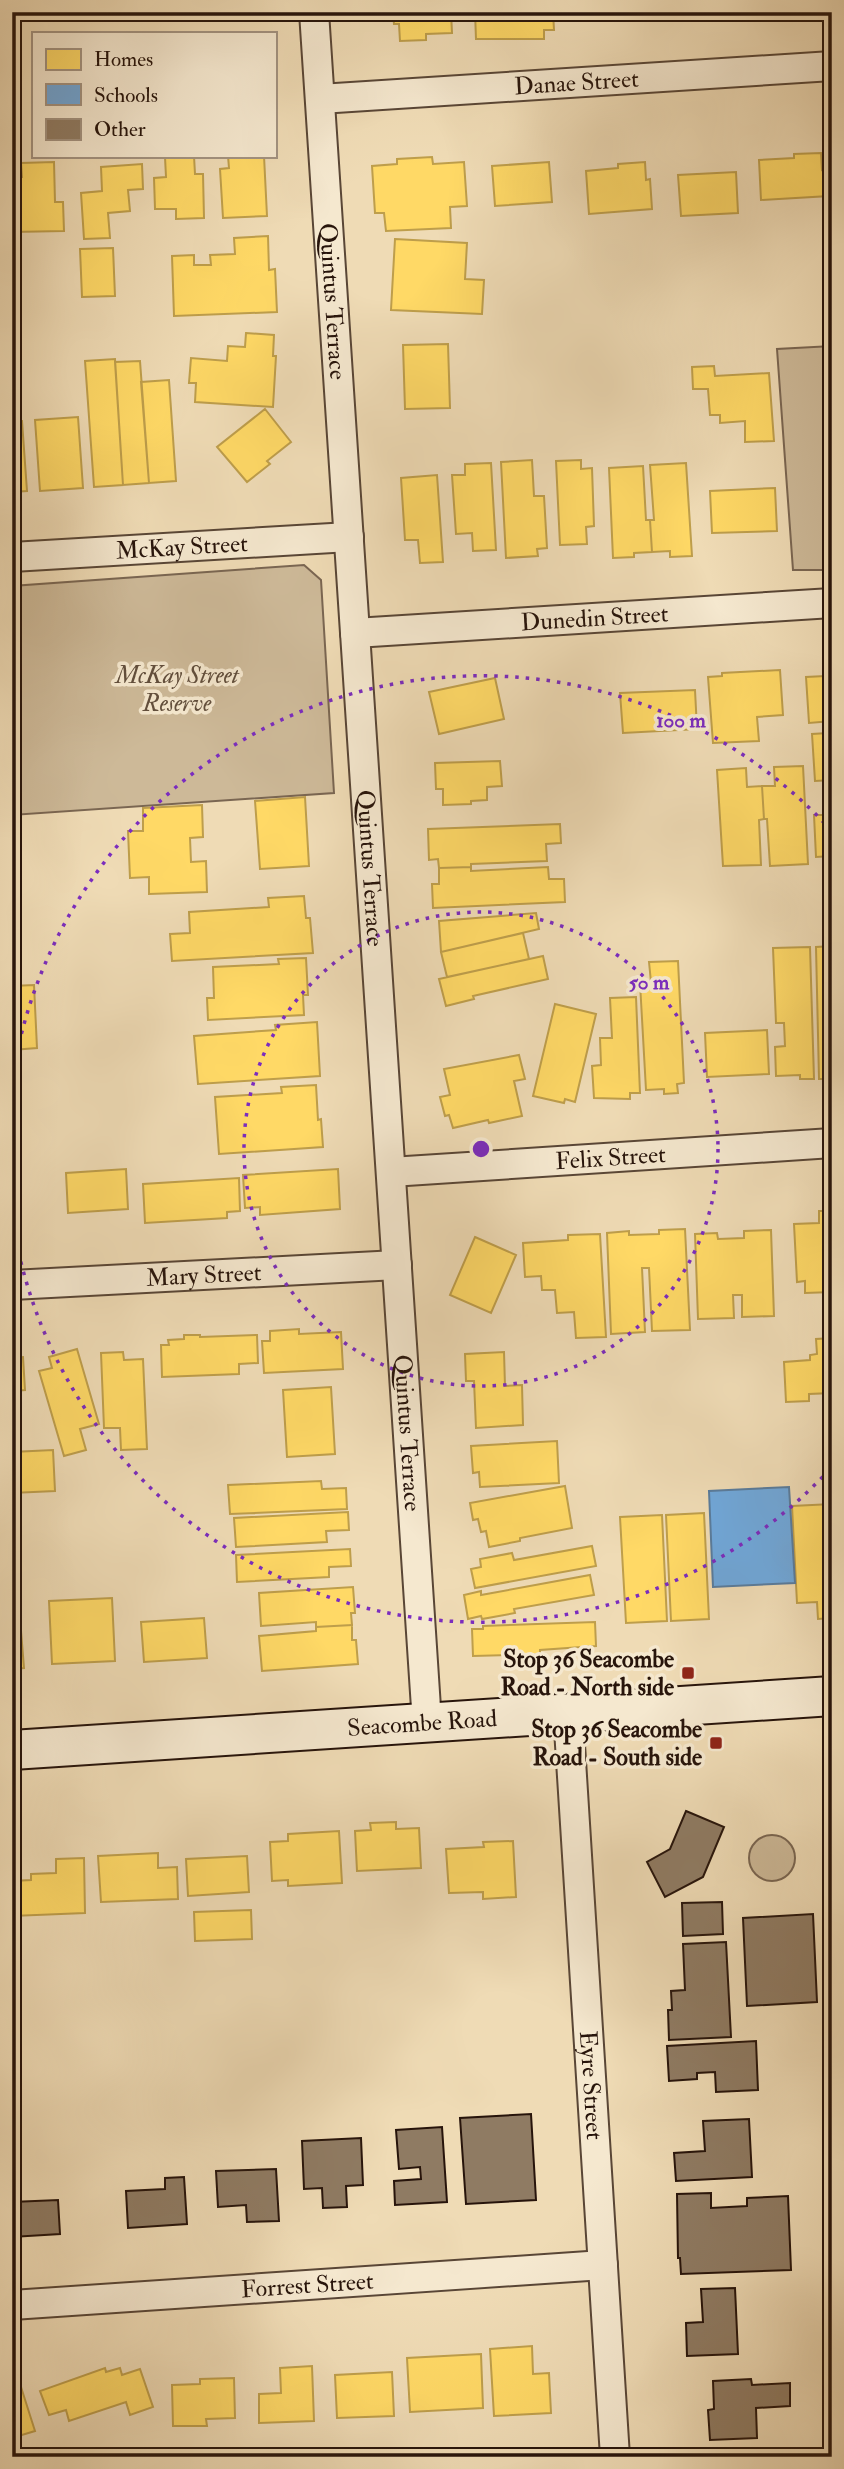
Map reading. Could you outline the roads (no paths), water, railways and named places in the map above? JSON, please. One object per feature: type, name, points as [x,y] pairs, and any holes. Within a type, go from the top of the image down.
[{"type":"main road","name":"Seacombe Road","points":[[12,1750],[832,1696]]},
{"type":"street","name":"Quintus Terrace","points":[[314,12],[427,1723]]},
{"type":"street","name":"Danae Street","points":[[320,99],[832,66]]},
{"type":"street","name":"McKay Street","points":[[12,557],[349,537]]},
{"type":"street","name":"Dunedin Street","points":[[355,633],[832,603]]},
{"type":"street","name":"Felix Street","points":[[391,1172],[832,1143]]},
{"type":"street","name":"Mary Street","points":[[12,1285],[397,1265]]},
{"type":"street","name":"Eyre Street","points":[[568,1713],[615,2457]]},
{"type":"street","name":"Forrest Street","points":[[12,2305],[603,2265]]},
{"type":"place","name":"Stop 36 Seacombe Road - North side","points":[[688,1673]]},
{"type":"place","name":"Stop 36 Seacombe Road - South side","points":[[716,1743]]},
{"type":"park label","name":"McKay Street Reserve","points":[[177,689]]}]
